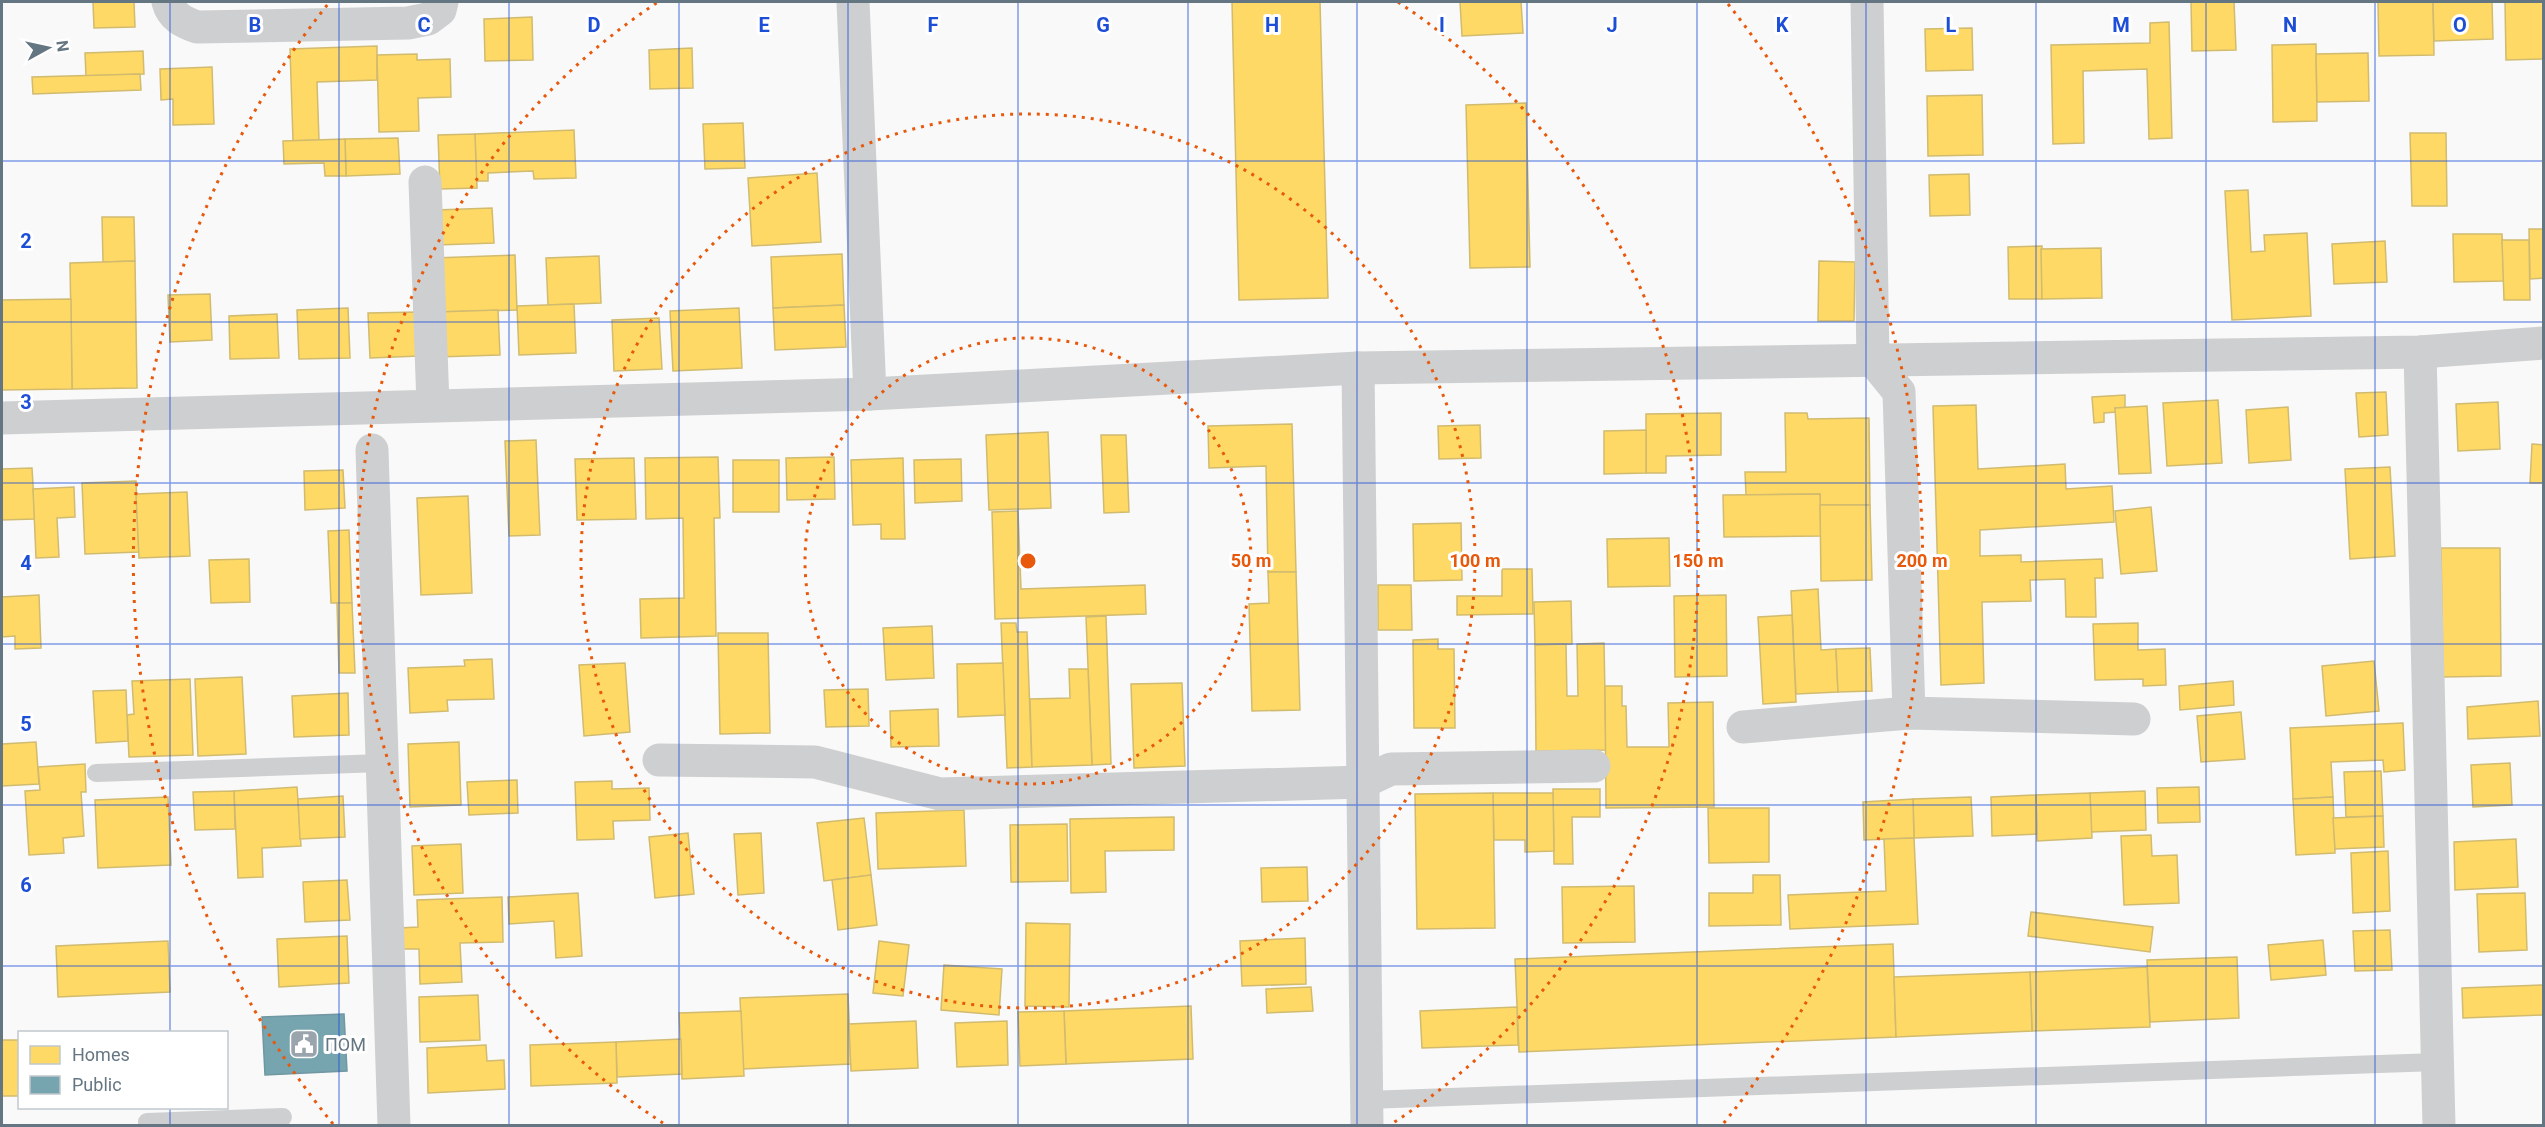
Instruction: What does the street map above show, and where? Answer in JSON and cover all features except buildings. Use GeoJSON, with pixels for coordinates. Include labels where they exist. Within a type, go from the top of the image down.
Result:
{"type":"FeatureCollection","features":[{"type":"Feature","properties":{"kind":"street"},"geometry":{"type":"LineString","coordinates":[[168,2],[181,21],[197,27],[408,23],[428,19],[440,10],[442,2]]}},
{"type":"Feature","properties":{"kind":"street"},"geometry":{"type":"LineString","coordinates":[[853,2],[870,394]]}},
{"type":"Feature","properties":{"kind":"street"},"geometry":{"type":"LineString","coordinates":[[1867,2],[1873,360],[1899,392],[1909,713]]}},
{"type":"Feature","properties":{"kind":"street"},"geometry":{"type":"LineString","coordinates":[[425,182],[433,405]]}},
{"type":"Feature","properties":{"kind":"street"},"geometry":{"type":"LineString","coordinates":[[2,418],[870,394],[1358,368],[2420,352],[2544,343]]}},
{"type":"Feature","properties":{"kind":"street"},"geometry":{"type":"LineString","coordinates":[[2420,352],[2439,1125]]}},
{"type":"Feature","properties":{"kind":"street"},"geometry":{"type":"LineString","coordinates":[[1358,368],[1367,1113]]}},
{"type":"Feature","properties":{"kind":"street"},"geometry":{"type":"LineString","coordinates":[[372,450],[394,1125]]}},
{"type":"Feature","properties":{"kind":"street"},"geometry":{"type":"LineString","coordinates":[[1743,727],[1909,713],[2133,718]]}},
{"type":"Feature","properties":{"kind":"street"},"geometry":{"type":"LineString","coordinates":[[659,760],[815,762],[940,794],[1363,782],[1391,769],[1594,766]]}},
{"type":"Feature","properties":{"kind":"lane"},"geometry":{"type":"LineString","coordinates":[[96,773],[382,763]]}},
{"type":"Feature","properties":{"kind":"lane"},"geometry":{"type":"LineString","coordinates":[[1367,1113],[2437,1062]]}},
{"type":"Feature","properties":{"kind":"lane"},"geometry":{"type":"LineString","coordinates":[[147,1118],[284,1117]]}},
{"type":"Feature","properties":{"kind":"place","name":"ПОМ"},"geometry":{"type":"Point","coordinates":[304,1044]}}]}
